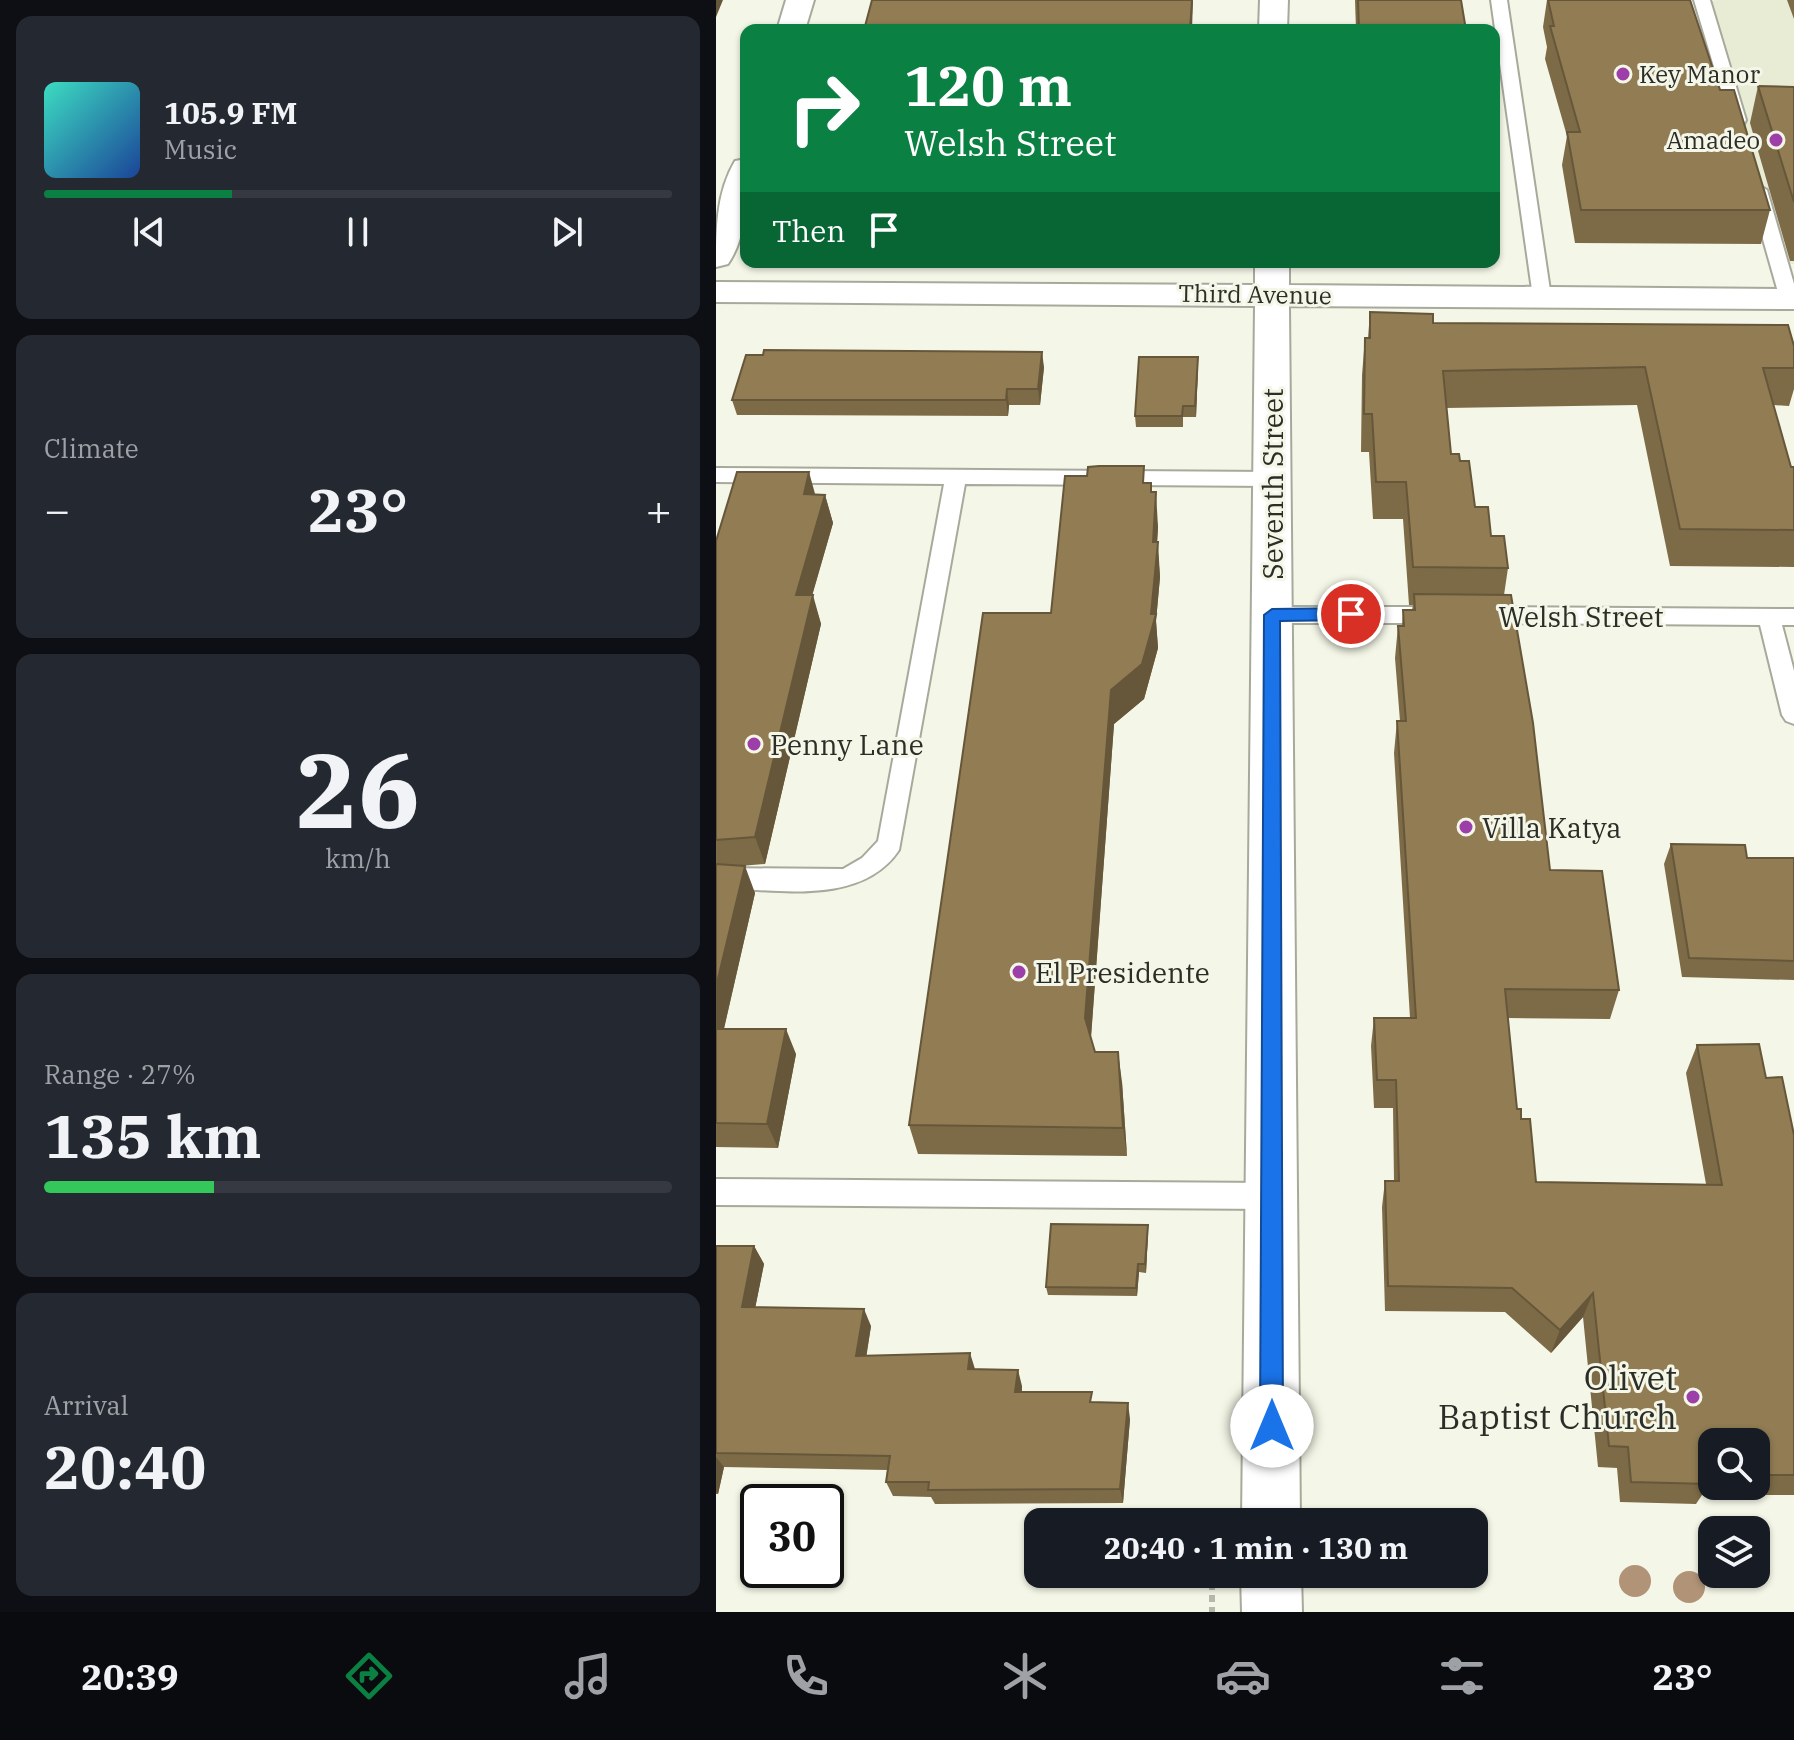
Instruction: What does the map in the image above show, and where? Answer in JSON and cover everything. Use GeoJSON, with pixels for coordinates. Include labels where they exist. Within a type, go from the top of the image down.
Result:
{"type":"FeatureCollection","features":[{"type":"Feature","properties":{"kind":"street"},"geometry":{"type":"LineString","coordinates":[[793,24],[800,0]]}},
{"type":"Feature","properties":{"kind":"street"},"geometry":{"type":"LineString","coordinates":[[1273,24],[1274,0]]}},
{"type":"Feature","properties":{"kind":"street"},"geometry":{"type":"LineString","coordinates":[[716,257],[740,186]]}},
{"type":"Feature","properties":{"kind":"street","name":"Third Avenue"},"geometry":{"type":"LineString","coordinates":[[716,292],[1272,278],[1542,297],[1792,299]]}},
{"type":"Feature","properties":{"kind":"street","name":"Seventh Street"},"geometry":{"type":"LineString","coordinates":[[1271,1508],[1272,278]]}},
{"type":"Feature","properties":{"kind":"street"},"geometry":{"type":"LineString","coordinates":[[1271,1588],[1272,1612]]}},
{"type":"Feature","properties":{"kind":"lane"},"geometry":{"type":"LineString","coordinates":[[1499,0],[1542,297]]}},
{"type":"Feature","properties":{"kind":"lane"},"geometry":{"type":"LineString","coordinates":[[1702,0],[1744,141]]}},
{"type":"Feature","properties":{"kind":"lane"},"geometry":{"type":"LineString","coordinates":[[1752,171],[1792,299]]}},
{"type":"Feature","properties":{"kind":"lane"},"geometry":{"type":"LineString","coordinates":[[716,475],[1273,479]]}},
{"type":"Feature","properties":{"kind":"lane"},"geometry":{"type":"LineString","coordinates":[[716,878],[845,879],[882,856],[890,843],[956,477]]}},
{"type":"Feature","properties":{"kind":"lane","name":"Welsh Street"},"geometry":{"type":"LineString","coordinates":[[1272,615],[1794,617]]}},
{"type":"Feature","properties":{"kind":"lane"},"geometry":{"type":"LineString","coordinates":[[1769,617],[1794,715]]}},
{"type":"Feature","properties":{"kind":"lane"},"geometry":{"type":"LineString","coordinates":[[716,1192],[1272,1196]]}},
{"type":"Feature","properties":{"kind":"path"},"geometry":{"type":"LineString","coordinates":[[1212,1588],[1212,1612]]}},
{"type":"Feature","properties":{"kind":"shaded area"},"geometry":{"type":"Polygon","coordinates":[[[1717,0],[1794,0],[1794,264],[1779,263],[1703,3],[1717,0]]]}},
{"type":"Feature","properties":{"kind":"building"},"geometry":{"type":"Polygon","coordinates":[[[872,0],[1192,0],[1190,24],[866,24],[872,0]]]}},
{"type":"Feature","properties":{"kind":"building"},"geometry":{"type":"Polygon","coordinates":[[[1358,0],[1461,0],[1465,24],[1359,24],[1358,0]]]}},
{"type":"Feature","properties":{"kind":"building"},"geometry":{"type":"Polygon","coordinates":[[[1548,0],[1690,0],[1720,90],[1734,90],[1770,210],[1581,210],[1567,132],[1580,132],[1550,26],[1554,26],[1548,0]]]}},
{"type":"Feature","properties":{"kind":"building"},"geometry":{"type":"Polygon","coordinates":[[[1758,86],[1794,87],[1794,202],[1758,86]]]}},
{"type":"Feature","properties":{"kind":"building"},"geometry":{"type":"Polygon","coordinates":[[[1370,312],[1433,314],[1433,323],[1788,325],[1794,346],[1794,368],[1763,368],[1791,467],[1794,467],[1794,530],[1680,529],[1645,367],[1443,371],[1451,454],[1459,454],[1460,461],[1469,461],[1475,507],[1488,507],[1491,536],[1504,536],[1508,568],[1413,567],[1406,482],[1376,482],[1372,414],[1364,414],[1365,338],[1370,338],[1370,312]]]}},
{"type":"Feature","properties":{"kind":"building"},"geometry":{"type":"Polygon","coordinates":[[[764,350],[1042,352],[1038,389],[1007,389],[1006,400],[732,400],[746,355],[763,355],[764,350]]]}},
{"type":"Feature","properties":{"kind":"building"},"geometry":{"type":"Polygon","coordinates":[[[1139,357],[1198,357],[1195,406],[1183,406],[1182,416],[1135,416],[1139,357]]]}},
{"type":"Feature","properties":{"kind":"building","name":"El Presidente"},"geometry":{"type":"Polygon","coordinates":[[[1144,466],[1143,483],[1151,483],[1151,492],[1156,492],[1153,542],[1158,542],[1151,614],[1156,614],[1142,664],[1111,690],[1085,1018],[1095,1052],[1118,1052],[1123,1128],[909,1125],[983,613],[1051,613],[1065,476],[1087,476],[1088,467],[1144,466]]]}},
{"type":"Feature","properties":{"kind":"building"},"geometry":{"type":"Polygon","coordinates":[[[737,472],[809,472],[804,494],[825,495],[796,595],[813,595],[755,837],[716,840],[716,541],[737,472]]]}},
{"type":"Feature","properties":{"kind":"building"},"geometry":{"type":"Polygon","coordinates":[[[1414,594],[1511,595],[1533,723],[1550,870],[1602,871],[1619,990],[1505,989],[1517,1109],[1521,1109],[1521,1119],[1530,1119],[1536,1182],[1722,1185],[1697,1045],[1759,1044],[1766,1078],[1782,1077],[1794,1135],[1794,1475],[1770,1475],[1770,1428],[1698,1428],[1698,1484],[1631,1482],[1628,1447],[1609,1446],[1593,1293],[1560,1330],[1512,1288],[1388,1286],[1385,1181],[1399,1181],[1396,1080],[1377,1080],[1374,1018],[1416,1018],[1397,721],[1406,721],[1398,626],[1404,626],[1403,610],[1415,610],[1414,594]]]}},
{"type":"Feature","properties":{"kind":"building"},"geometry":{"type":"Polygon","coordinates":[[[1671,844],[1745,845],[1747,858],[1794,858],[1794,961],[1689,958],[1671,844]]]}},
{"type":"Feature","properties":{"kind":"building"},"geometry":{"type":"Polygon","coordinates":[[[716,864],[745,866],[716,987],[716,864]]]}},
{"type":"Feature","properties":{"kind":"building"},"geometry":{"type":"Polygon","coordinates":[[[716,1029],[786,1029],[767,1124],[716,1123],[716,1029]]]}},
{"type":"Feature","properties":{"kind":"building"},"geometry":{"type":"Polygon","coordinates":[[[1051,1224],[1148,1225],[1145,1264],[1138,1264],[1136,1288],[1046,1287],[1051,1224]]]}},
{"type":"Feature","properties":{"kind":"building"},"geometry":{"type":"Polygon","coordinates":[[[716,1246],[754,1246],[742,1307],[864,1309],[856,1356],[970,1353],[968,1369],[1018,1370],[1015,1392],[1092,1392],[1090,1402],[1128,1403],[1120,1489],[928,1490],[929,1482],[886,1482],[890,1456],[716,1453],[716,1246]]]}},
{"type":"Feature","properties":{"kind":"place","name":"Key Manor"},"geometry":{"type":"Point","coordinates":[1623,74]}},
{"type":"Feature","properties":{"kind":"place","name":"Amadeo"},"geometry":{"type":"Point","coordinates":[1776,140]}},
{"type":"Feature","properties":{"kind":"place","name":"Penny Lane"},"geometry":{"type":"Point","coordinates":[754,744]}},
{"type":"Feature","properties":{"kind":"place","name":"Villa Katya"},"geometry":{"type":"Point","coordinates":[1466,827]}},
{"type":"Feature","properties":{"kind":"place","name":"El Presidente"},"geometry":{"type":"Point","coordinates":[1019,972]}},
{"type":"Feature","properties":{"kind":"place","name":"Olivet Baptist Church"},"geometry":{"type":"Point","coordinates":[1693,1397]}},
{"type":"Feature","properties":{"kind":"route"},"geometry":{"type":"LineString","coordinates":[[1272,1426],[1272,615],[1351,614]]}}]}
